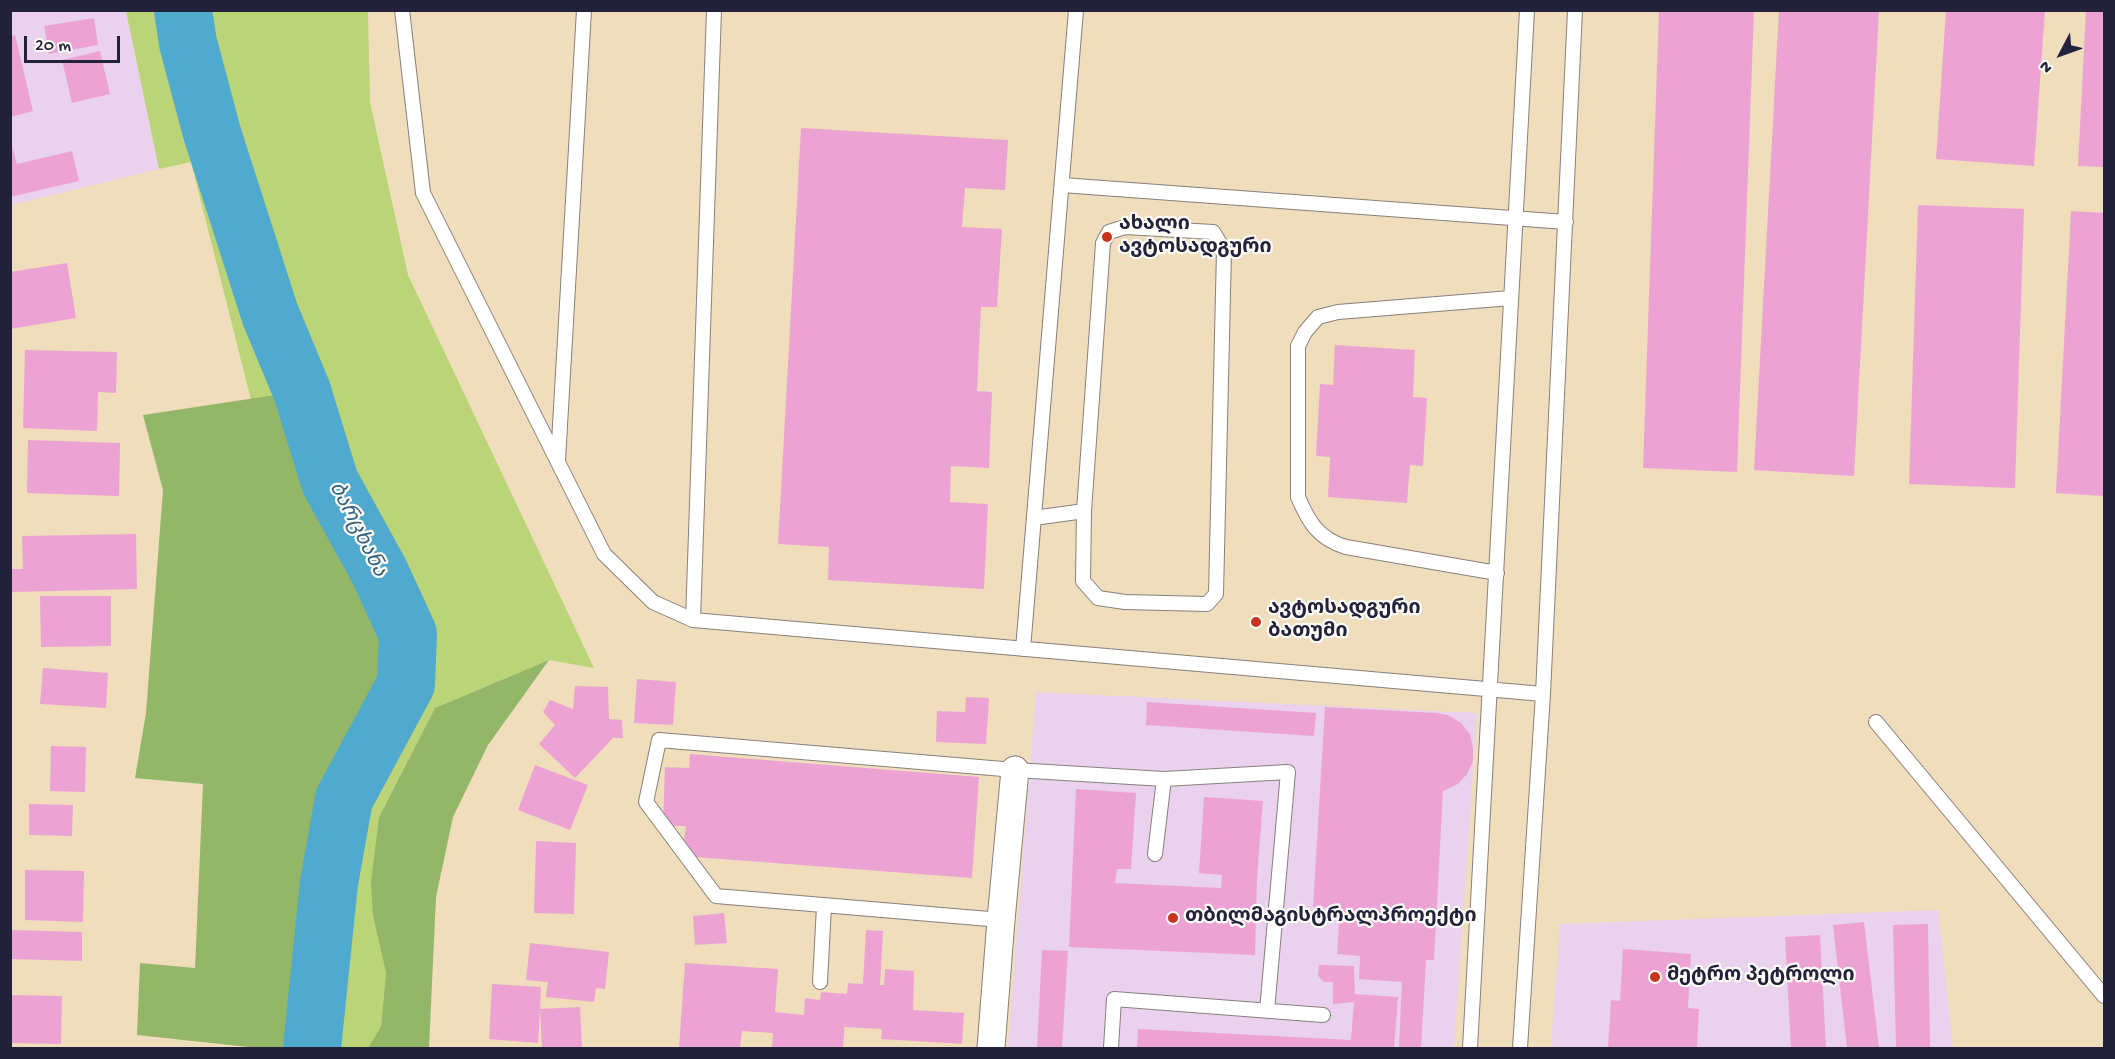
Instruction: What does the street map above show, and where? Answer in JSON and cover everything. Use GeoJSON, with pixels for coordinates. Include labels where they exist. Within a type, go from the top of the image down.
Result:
{"type":"FeatureCollection","features":[{"type":"Feature","properties":{"kind":"street"},"geometry":{"type":"LineString","coordinates":[[991,1048],[1015,770]]}},
{"type":"Feature","properties":{"kind":"lane"},"geometry":{"type":"LineString","coordinates":[[402,10],[423,193],[604,554],[653,602],[693,620],[1543,694]]}},
{"type":"Feature","properties":{"kind":"lane"},"geometry":{"type":"LineString","coordinates":[[558,462],[584,10]]}},
{"type":"Feature","properties":{"kind":"lane"},"geometry":{"type":"LineString","coordinates":[[693,620],[714,10]]}},
{"type":"Feature","properties":{"kind":"lane"},"geometry":{"type":"LineString","coordinates":[[1023,649],[1076,10]]}},
{"type":"Feature","properties":{"kind":"lane"},"geometry":{"type":"LineString","coordinates":[[1470,1048],[1527,10]]}},
{"type":"Feature","properties":{"kind":"lane"},"geometry":{"type":"LineString","coordinates":[[1520,1048],[1543,694],[1575,10]]}},
{"type":"Feature","properties":{"kind":"lane"},"geometry":{"type":"LineString","coordinates":[[1062,185],[1566,222]]}},
{"type":"Feature","properties":{"kind":"lane"},"geometry":{"type":"LineString","coordinates":[[1125,227],[1213,232],[1224,250],[1216,594],[1207,604],[1125,602],[1098,598],[1083,581],[1084,511],[1103,243],[1109,232],[1125,227]]}},
{"type":"Feature","properties":{"kind":"lane"},"geometry":{"type":"LineString","coordinates":[[1497,573],[1346,547],[1332,543],[1319,532],[1307,518],[1298,498],[1298,346],[1305,332],[1318,317],[1338,312],[1511,298]]}},
{"type":"Feature","properties":{"kind":"lane"},"geometry":{"type":"LineString","coordinates":[[1034,518],[1084,511]]}},
{"type":"Feature","properties":{"kind":"lane"},"geometry":{"type":"LineString","coordinates":[[1876,722],[2104,996]]}},
{"type":"Feature","properties":{"kind":"lane"},"geometry":{"type":"LineString","coordinates":[[1001,920],[716,896],[646,802],[659,740],[1015,770],[1164,779],[1288,772],[1267,1011]]}},
{"type":"Feature","properties":{"kind":"lane"},"geometry":{"type":"LineString","coordinates":[[1155,854],[1164,779]]}},
{"type":"Feature","properties":{"kind":"lane"},"geometry":{"type":"LineString","coordinates":[[819,982],[824,906]]}},
{"type":"Feature","properties":{"kind":"lane"},"geometry":{"type":"LineString","coordinates":[[1111,1048],[1114,999],[1323,1015]]}},
{"type":"Feature","properties":{"kind":"shaded area"},"geometry":{"type":"Polygon","coordinates":[[[10,11],[126,11],[159,169],[11,205],[10,11]]]}},
{"type":"Feature","properties":{"kind":"shaded area"},"geometry":{"type":"Polygon","coordinates":[[[1036,692],[1477,713],[1454,1048],[1008,1048],[1036,692]]]}},
{"type":"Feature","properties":{"kind":"shaded area"},"geometry":{"type":"Polygon","coordinates":[[[1938,910],[1953,1048],[1551,1048],[1560,924],[1938,910]]]}},
{"type":"Feature","properties":{"kind":"green space"},"geometry":{"type":"Polygon","coordinates":[[[126,11],[368,11],[370,102],[408,275],[594,668],[549,660],[435,708],[379,817],[373,916],[386,973],[381,1026],[368,1048],[335,1048],[332,984],[319,974],[329,883],[344,799],[378,737],[379,571],[330,482],[303,392],[251,400],[191,162],[159,169],[126,11]]]}},
{"type":"Feature","properties":{"kind":"green space"},"geometry":{"type":"Polygon","coordinates":[[[302,391],[330,482],[379,571],[408,634],[406,684],[344,799],[329,883],[319,974],[305,973],[297,1048],[258,1048],[137,1035],[140,963],[195,968],[203,784],[135,778],[146,713],[163,490],[143,415],[302,391]]]}},
{"type":"Feature","properties":{"kind":"green space"},"geometry":{"type":"Polygon","coordinates":[[[549,660],[488,745],[453,817],[436,897],[429,1048],[368,1048],[381,1026],[386,973],[373,916],[371,882],[379,817],[435,708],[549,660]]]}},
{"type":"Feature","properties":{"kind":"water"},"geometry":{"type":"Polygon","coordinates":[[[305,972],[319,974],[332,984],[335,1048],[297,1048],[305,972]]]}},
{"type":"Feature","properties":{"kind":"building"},"geometry":{"type":"Polygon","coordinates":[[[1659,10],[1754,10],[1737,472],[1643,468],[1659,10]]]}},
{"type":"Feature","properties":{"kind":"building"},"geometry":{"type":"Polygon","coordinates":[[[1779,10],[1879,10],[1854,476],[1754,470],[1779,10]]]}},
{"type":"Feature","properties":{"kind":"building"},"geometry":{"type":"Polygon","coordinates":[[[1946,10],[2045,10],[2034,166],[1936,159],[1946,10]]]}},
{"type":"Feature","properties":{"kind":"building"},"geometry":{"type":"Polygon","coordinates":[[[2086,10],[2104,10],[2104,167],[2078,166],[2086,10]]]}},
{"type":"Feature","properties":{"kind":"building"},"geometry":{"type":"Polygon","coordinates":[[[94,18],[98,45],[49,54],[44,26],[94,18]]]}},
{"type":"Feature","properties":{"kind":"building"},"geometry":{"type":"Polygon","coordinates":[[[15,35],[33,111],[10,117],[10,36],[15,35]]]}},
{"type":"Feature","properties":{"kind":"building"},"geometry":{"type":"Polygon","coordinates":[[[100,51],[110,94],[72,103],[62,60],[100,51]]]}},
{"type":"Feature","properties":{"kind":"building"},"geometry":{"type":"Polygon","coordinates":[[[801,128],[1008,140],[1005,190],[965,188],[962,227],[1002,229],[997,307],[981,307],[977,391],[992,392],[989,468],[951,466],[950,502],[988,504],[984,589],[828,580],[829,547],[778,544],[801,128]]]}},
{"type":"Feature","properties":{"kind":"building"},"geometry":{"type":"Polygon","coordinates":[[[10,139],[17,164],[72,151],[79,181],[10,197],[10,139]]]}},
{"type":"Feature","properties":{"kind":"building"},"geometry":{"type":"Polygon","coordinates":[[[1918,205],[2024,209],[2015,488],[1909,484],[1918,205]]]}},
{"type":"Feature","properties":{"kind":"building"},"geometry":{"type":"Polygon","coordinates":[[[2071,211],[2104,213],[2104,496],[2056,493],[2071,211]]]}},
{"type":"Feature","properties":{"kind":"building"},"geometry":{"type":"Polygon","coordinates":[[[67,263],[76,318],[10,329],[10,272],[67,263]]]}},
{"type":"Feature","properties":{"kind":"building"},"geometry":{"type":"Polygon","coordinates":[[[1335,345],[1415,350],[1413,397],[1427,398],[1423,466],[1410,465],[1407,503],[1328,497],[1330,457],[1316,456],[1320,384],[1333,385],[1335,345]]]}},
{"type":"Feature","properties":{"kind":"building"},"geometry":{"type":"Polygon","coordinates":[[[25,350],[117,352],[116,393],[98,392],[97,431],[23,428],[25,350]]]}},
{"type":"Feature","properties":{"kind":"building"},"geometry":{"type":"Polygon","coordinates":[[[28,440],[120,443],[119,496],[27,493],[28,440]]]}},
{"type":"Feature","properties":{"kind":"building"},"geometry":{"type":"Polygon","coordinates":[[[136,534],[137,589],[10,592],[10,569],[23,569],[22,536],[136,534]]]}},
{"type":"Feature","properties":{"kind":"building"},"geometry":{"type":"Polygon","coordinates":[[[40,596],[111,596],[111,646],[41,647],[40,596]]]}},
{"type":"Feature","properties":{"kind":"building"},"geometry":{"type":"Polygon","coordinates":[[[43,668],[108,673],[106,708],[40,704],[43,668]]]}},
{"type":"Feature","properties":{"kind":"building"},"geometry":{"type":"Polygon","coordinates":[[[637,679],[676,682],[673,725],[634,723],[637,679]]]}},
{"type":"Feature","properties":{"kind":"building"},"geometry":{"type":"Polygon","coordinates":[[[575,686],[608,687],[609,719],[622,720],[623,738],[613,738],[575,778],[539,744],[555,725],[543,712],[550,700],[573,709],[575,686]]]}},
{"type":"Feature","properties":{"kind":"building"},"geometry":{"type":"Polygon","coordinates":[[[966,697],[989,698],[986,744],[936,742],[937,711],[965,712],[966,697]]]}},
{"type":"Feature","properties":{"kind":"building"},"geometry":{"type":"Polygon","coordinates":[[[1147,702],[1316,713],[1314,736],[1146,725],[1147,702]]]}},
{"type":"Feature","properties":{"kind":"building"},"geometry":{"type":"Polygon","coordinates":[[[1325,707],[1448,715],[1461,723],[1470,734],[1473,761],[1467,774],[1458,784],[1443,791],[1434,960],[1426,960],[1421,1048],[1399,1048],[1402,982],[1359,979],[1360,956],[1337,954],[1340,908],[1313,907],[1325,707]]]}},
{"type":"Feature","properties":{"kind":"building"},"geometry":{"type":"Polygon","coordinates":[[[51,746],[86,747],[85,792],[50,791],[51,746]]]}},
{"type":"Feature","properties":{"kind":"building"},"geometry":{"type":"Polygon","coordinates":[[[690,754],[979,777],[972,878],[682,856],[686,826],[663,826],[665,767],[689,768],[690,754]]]}},
{"type":"Feature","properties":{"kind":"building"},"geometry":{"type":"Polygon","coordinates":[[[535,765],[588,785],[570,830],[518,810],[535,765]]]}},
{"type":"Feature","properties":{"kind":"building"},"geometry":{"type":"Polygon","coordinates":[[[1076,789],[1136,793],[1131,869],[1117,869],[1115,883],[1221,888],[1222,875],[1199,873],[1204,797],[1263,801],[1257,877],[1255,955],[1069,947],[1076,789]]]}},
{"type":"Feature","properties":{"kind":"building"},"geometry":{"type":"Polygon","coordinates":[[[29,804],[73,805],[72,836],[29,835],[29,804]]]}},
{"type":"Feature","properties":{"kind":"building"},"geometry":{"type":"Polygon","coordinates":[[[536,841],[576,843],[574,914],[534,913],[536,841]]]}},
{"type":"Feature","properties":{"kind":"building"},"geometry":{"type":"Polygon","coordinates":[[[25,870],[84,871],[83,922],[25,920],[25,870]]]}},
{"type":"Feature","properties":{"kind":"building"},"geometry":{"type":"Polygon","coordinates":[[[724,913],[727,943],[695,945],[693,916],[724,913]]]}},
{"type":"Feature","properties":{"kind":"building"},"geometry":{"type":"Polygon","coordinates":[[[1864,922],[1879,1048],[1847,1048],[1833,925],[1864,922]]]}},
{"type":"Feature","properties":{"kind":"building"},"geometry":{"type":"Polygon","coordinates":[[[1928,924],[1930,1048],[1896,1048],[1893,925],[1928,924]]]}},
{"type":"Feature","properties":{"kind":"building"},"geometry":{"type":"Polygon","coordinates":[[[12,930],[82,932],[82,961],[11,959],[12,930]]]}},
{"type":"Feature","properties":{"kind":"building"},"geometry":{"type":"Polygon","coordinates":[[[866,930],[883,931],[880,985],[884,985],[885,969],[914,971],[913,1010],[964,1013],[962,1044],[881,1039],[882,1029],[845,1027],[845,1020],[843,1048],[772,1048],[773,1033],[742,1031],[740,1048],[679,1048],[685,963],[778,969],[775,1012],[804,1015],[805,998],[820,1000],[821,992],[847,994],[848,983],[863,984],[866,930]]]}},
{"type":"Feature","properties":{"kind":"building"},"geometry":{"type":"Polygon","coordinates":[[[1820,935],[1826,1048],[1791,1048],[1785,937],[1820,935]]]}},
{"type":"Feature","properties":{"kind":"building"},"geometry":{"type":"Polygon","coordinates":[[[530,943],[609,952],[605,989],[596,988],[594,1002],[546,997],[548,982],[526,980],[530,943]]]}},
{"type":"Feature","properties":{"kind":"building","name":"მეტრო პეტროლი"},"geometry":{"type":"Polygon","coordinates":[[[1623,949],[1691,954],[1688,1008],[1699,1009],[1697,1048],[1608,1048],[1611,1000],[1620,1001],[1623,949]]]}},
{"type":"Feature","properties":{"kind":"building"},"geometry":{"type":"Polygon","coordinates":[[[1042,950],[1068,951],[1062,1048],[1037,1048],[1042,950]]]}},
{"type":"Feature","properties":{"kind":"building"},"geometry":{"type":"Polygon","coordinates":[[[1319,965],[1354,966],[1355,994],[1398,997],[1394,1048],[1137,1048],[1138,1029],[1351,1040],[1354,1002],[1333,1004],[1333,982],[1324,982],[1318,976],[1319,965]]]}},
{"type":"Feature","properties":{"kind":"building"},"geometry":{"type":"Polygon","coordinates":[[[492,984],[541,987],[538,1043],[489,1039],[492,984]]]}},
{"type":"Feature","properties":{"kind":"building"},"geometry":{"type":"Polygon","coordinates":[[[10,995],[62,996],[61,1044],[10,1043],[10,995]]]}},
{"type":"Feature","properties":{"kind":"building"},"geometry":{"type":"Polygon","coordinates":[[[580,1007],[582,1048],[542,1048],[540,1009],[580,1007]]]}},
{"type":"Feature","properties":{"kind":"waterway","name":"ბარცხანა"},"geometry":{"type":"LineString","coordinates":[[183,10],[188,43],[212,133],[270,314],[302,391],[330,482],[379,571],[408,634],[406,684],[344,799],[329,883],[312,1048]]}},
{"type":"Feature","properties":{"kind":"place","name":"ახალი ავტოსადგური"},"geometry":{"type":"Point","coordinates":[1107,237]}},
{"type":"Feature","properties":{"kind":"place","name":"ავტოსადგური ბათუმი"},"geometry":{"type":"Point","coordinates":[1256,622]}},
{"type":"Feature","properties":{"kind":"place","name":"თბილმაგისტრალპროექტი"},"geometry":{"type":"Point","coordinates":[1173,918]}},
{"type":"Feature","properties":{"kind":"place","name":"მეტრო პეტროლი"},"geometry":{"type":"Point","coordinates":[1655,977]}}]}
